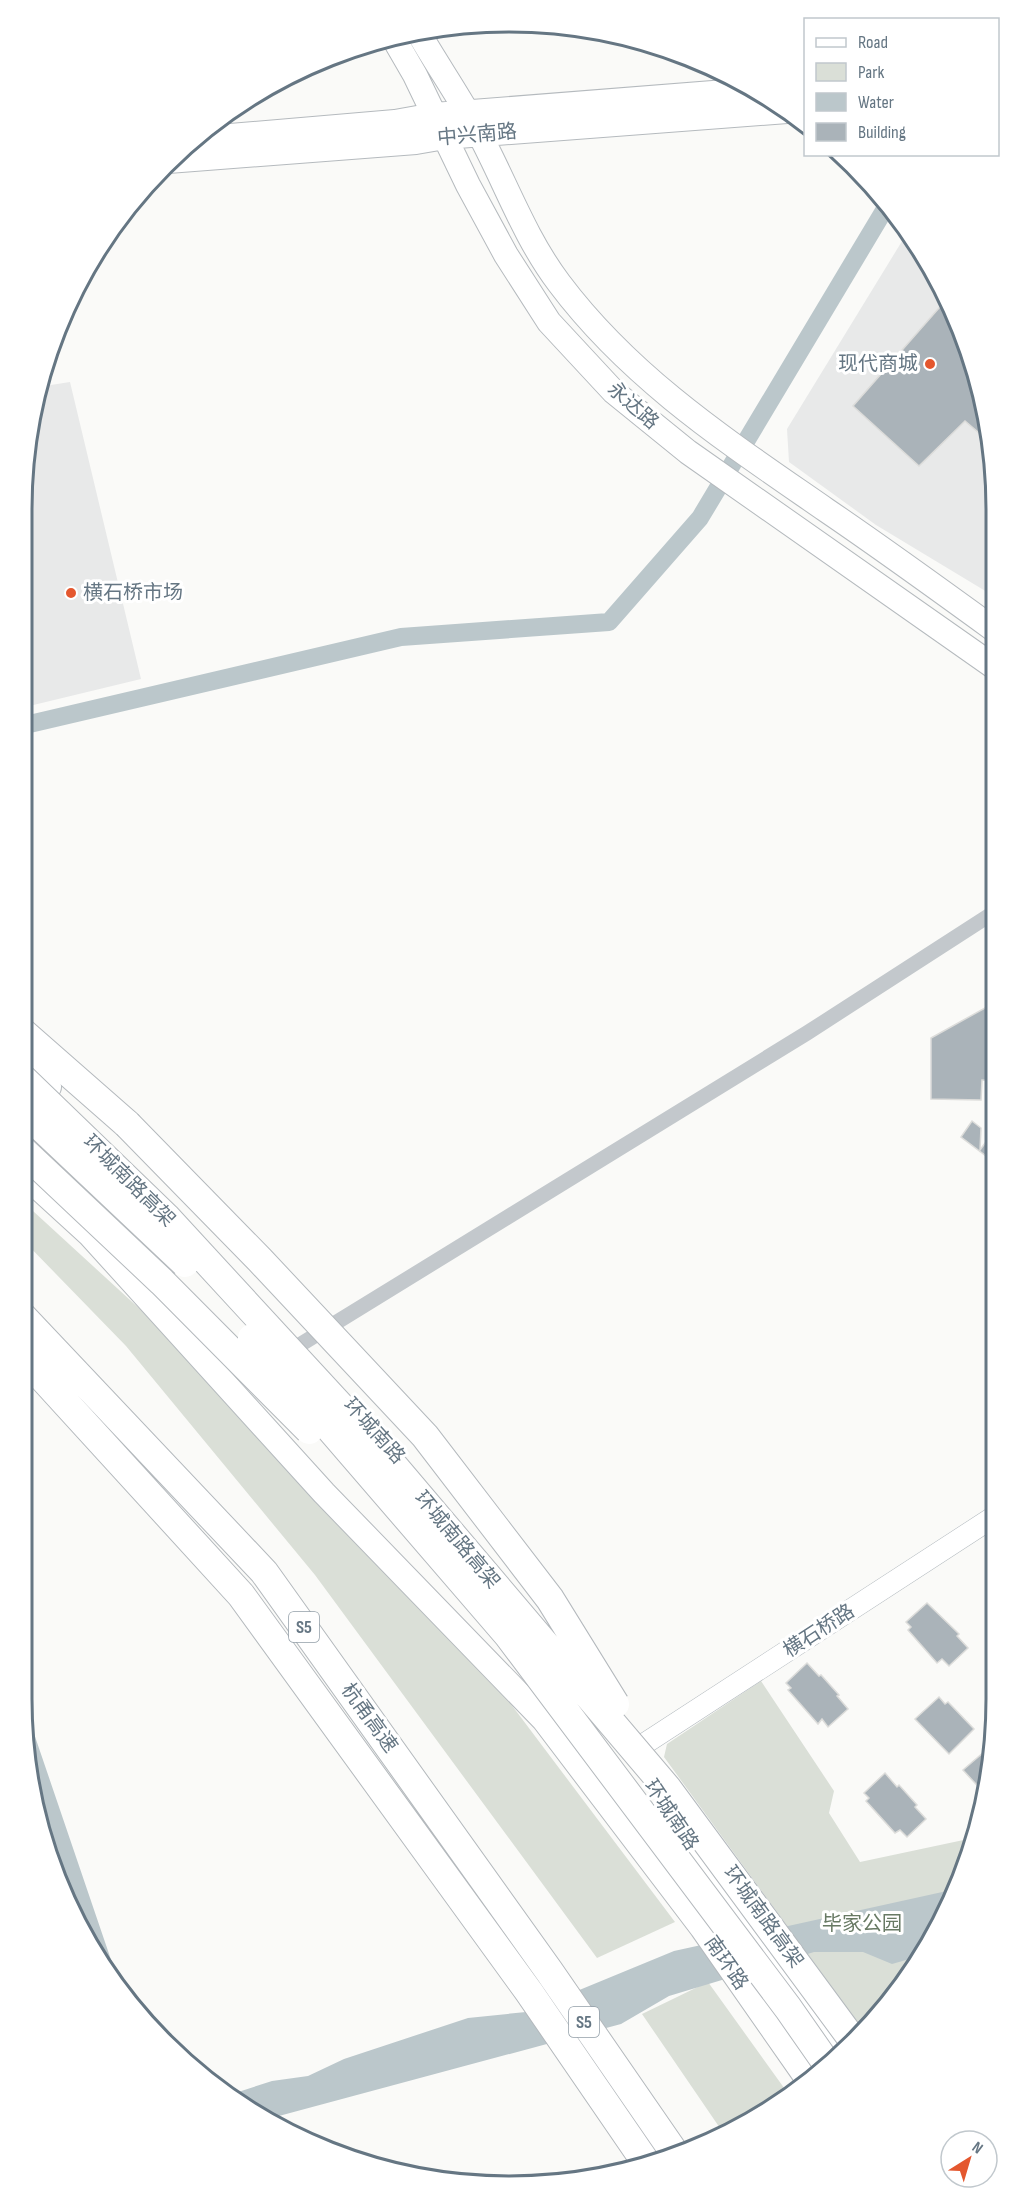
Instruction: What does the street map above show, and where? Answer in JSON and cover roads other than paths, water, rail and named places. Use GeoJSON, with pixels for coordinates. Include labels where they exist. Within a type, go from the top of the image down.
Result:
{"type":"FeatureCollection","features":[{"type":"Feature","properties":{"kind":"highway"},"geometry":{"type":"LineString","coordinates":[[32,1040],[127,1124],[260,1260],[424,1436],[550,1599],[667,1788]]}},
{"type":"Feature","properties":{"kind":"highway","name":"环城南路高架"},"geometry":{"type":"LineString","coordinates":[[32,1088],[166,1217],[376,1445],[667,1788],[848,2034]]}},
{"type":"Feature","properties":{"kind":"highway","name":"环城南路高架"},"geometry":{"type":"LineString","coordinates":[[32,1118],[201,1278],[508,1635],[788,2008],[822,2057]]}},
{"type":"Feature","properties":{"kind":"highway"},"geometry":{"type":"LineString","coordinates":[[32,1159],[162,1282],[324,1445],[420,1549],[508,1635]]}},
{"type":"Feature","properties":{"kind":"highway","name":"杭甬高速"},"geometry":{"type":"LineString","coordinates":[[32,1326],[264,1572],[549,1971],[670,2147]]}},
{"type":"Feature","properties":{"kind":"highway","name":"杭甬高速"},"geometry":{"type":"LineString","coordinates":[[32,1366],[241,1595],[529,1992],[642,2156]]}},
{"type":"Feature","properties":{"kind":"main road","name":"永达路"},"geometry":{"type":"LineString","coordinates":[[423,40],[480,134],[531,238],[558,281],[597,330],[639,372],[705,427],[986,624]]}},
{"type":"Feature","properties":{"kind":"main road","name":"永达路"},"geometry":{"type":"LineString","coordinates":[[398,45],[506,255],[549,322],[614,392],[688,452],[986,661]]}},
{"type":"Feature","properties":{"kind":"main road","name":"中兴南路"},"geometry":{"type":"LineString","coordinates":[[210,137],[396,122],[434,115],[739,91]]}},
{"type":"Feature","properties":{"kind":"main road","name":"中兴南路"},"geometry":{"type":"LineString","coordinates":[[184,159],[774,112]]}},
{"type":"Feature","properties":{"kind":"main road","name":"环城南路"},"geometry":{"type":"LineString","coordinates":[[32,1070],[156,1196],[399,1458],[506,1591],[636,1764],[747,1926]]}},
{"type":"Feature","properties":{"kind":"main road"},"geometry":{"type":"LineString","coordinates":[[32,1182],[90,1236],[229,1389]]}},
{"type":"Feature","properties":{"kind":"main road","name":"南环路"},"geometry":{"type":"LineString","coordinates":[[229,1389],[324,1493],[544,1720],[702,1928],[803,2073]]}},
{"type":"Feature","properties":{"kind":"main road","name":"横石桥路"},"geometry":{"type":"LineString","coordinates":[[641,1746],[986,1522]]}},
{"type":"Feature","properties":{"kind":"main road","name":"南环路"},"geometry":{"type":"LineString","coordinates":[[747,1926],[837,2045]]}},
{"type":"Feature","properties":{"kind":"street"},"geometry":{"type":"LineString","coordinates":[[229,1389],[807,1033],[986,918]]}},
{"type":"Feature","properties":{"kind":"water"},"geometry":{"type":"Polygon","coordinates":[[[33,1731],[113,1965],[81,1909],[57,1852],[41,1792],[33,1731]]]}},
{"type":"Feature","properties":{"kind":"water"},"geometry":{"type":"Polygon","coordinates":[[[944,1892],[922,1937],[908,1959],[892,1964],[863,1952],[814,1952],[669,1996],[621,2024],[278,2116],[239,2092],[272,2081],[308,2076],[344,2059],[468,2018],[526,2012],[674,1951],[944,1892]]]}},
{"type":"Feature","properties":{"kind":"waterway"},"geometry":{"type":"LineString","coordinates":[[32,723],[401,637],[609,622],[700,518],[883,213]]}},
{"type":"Feature","properties":{"kind":"place","name":"现代商城"},"geometry":{"type":"Point","coordinates":[930,364]}},
{"type":"Feature","properties":{"kind":"place","name":"横石桥市场"},"geometry":{"type":"Point","coordinates":[71,593]}},
{"type":"Feature","properties":{"kind":"park label","name":"毕家公园"},"geometry":{"type":"Point","coordinates":[862,1924]}}]}
